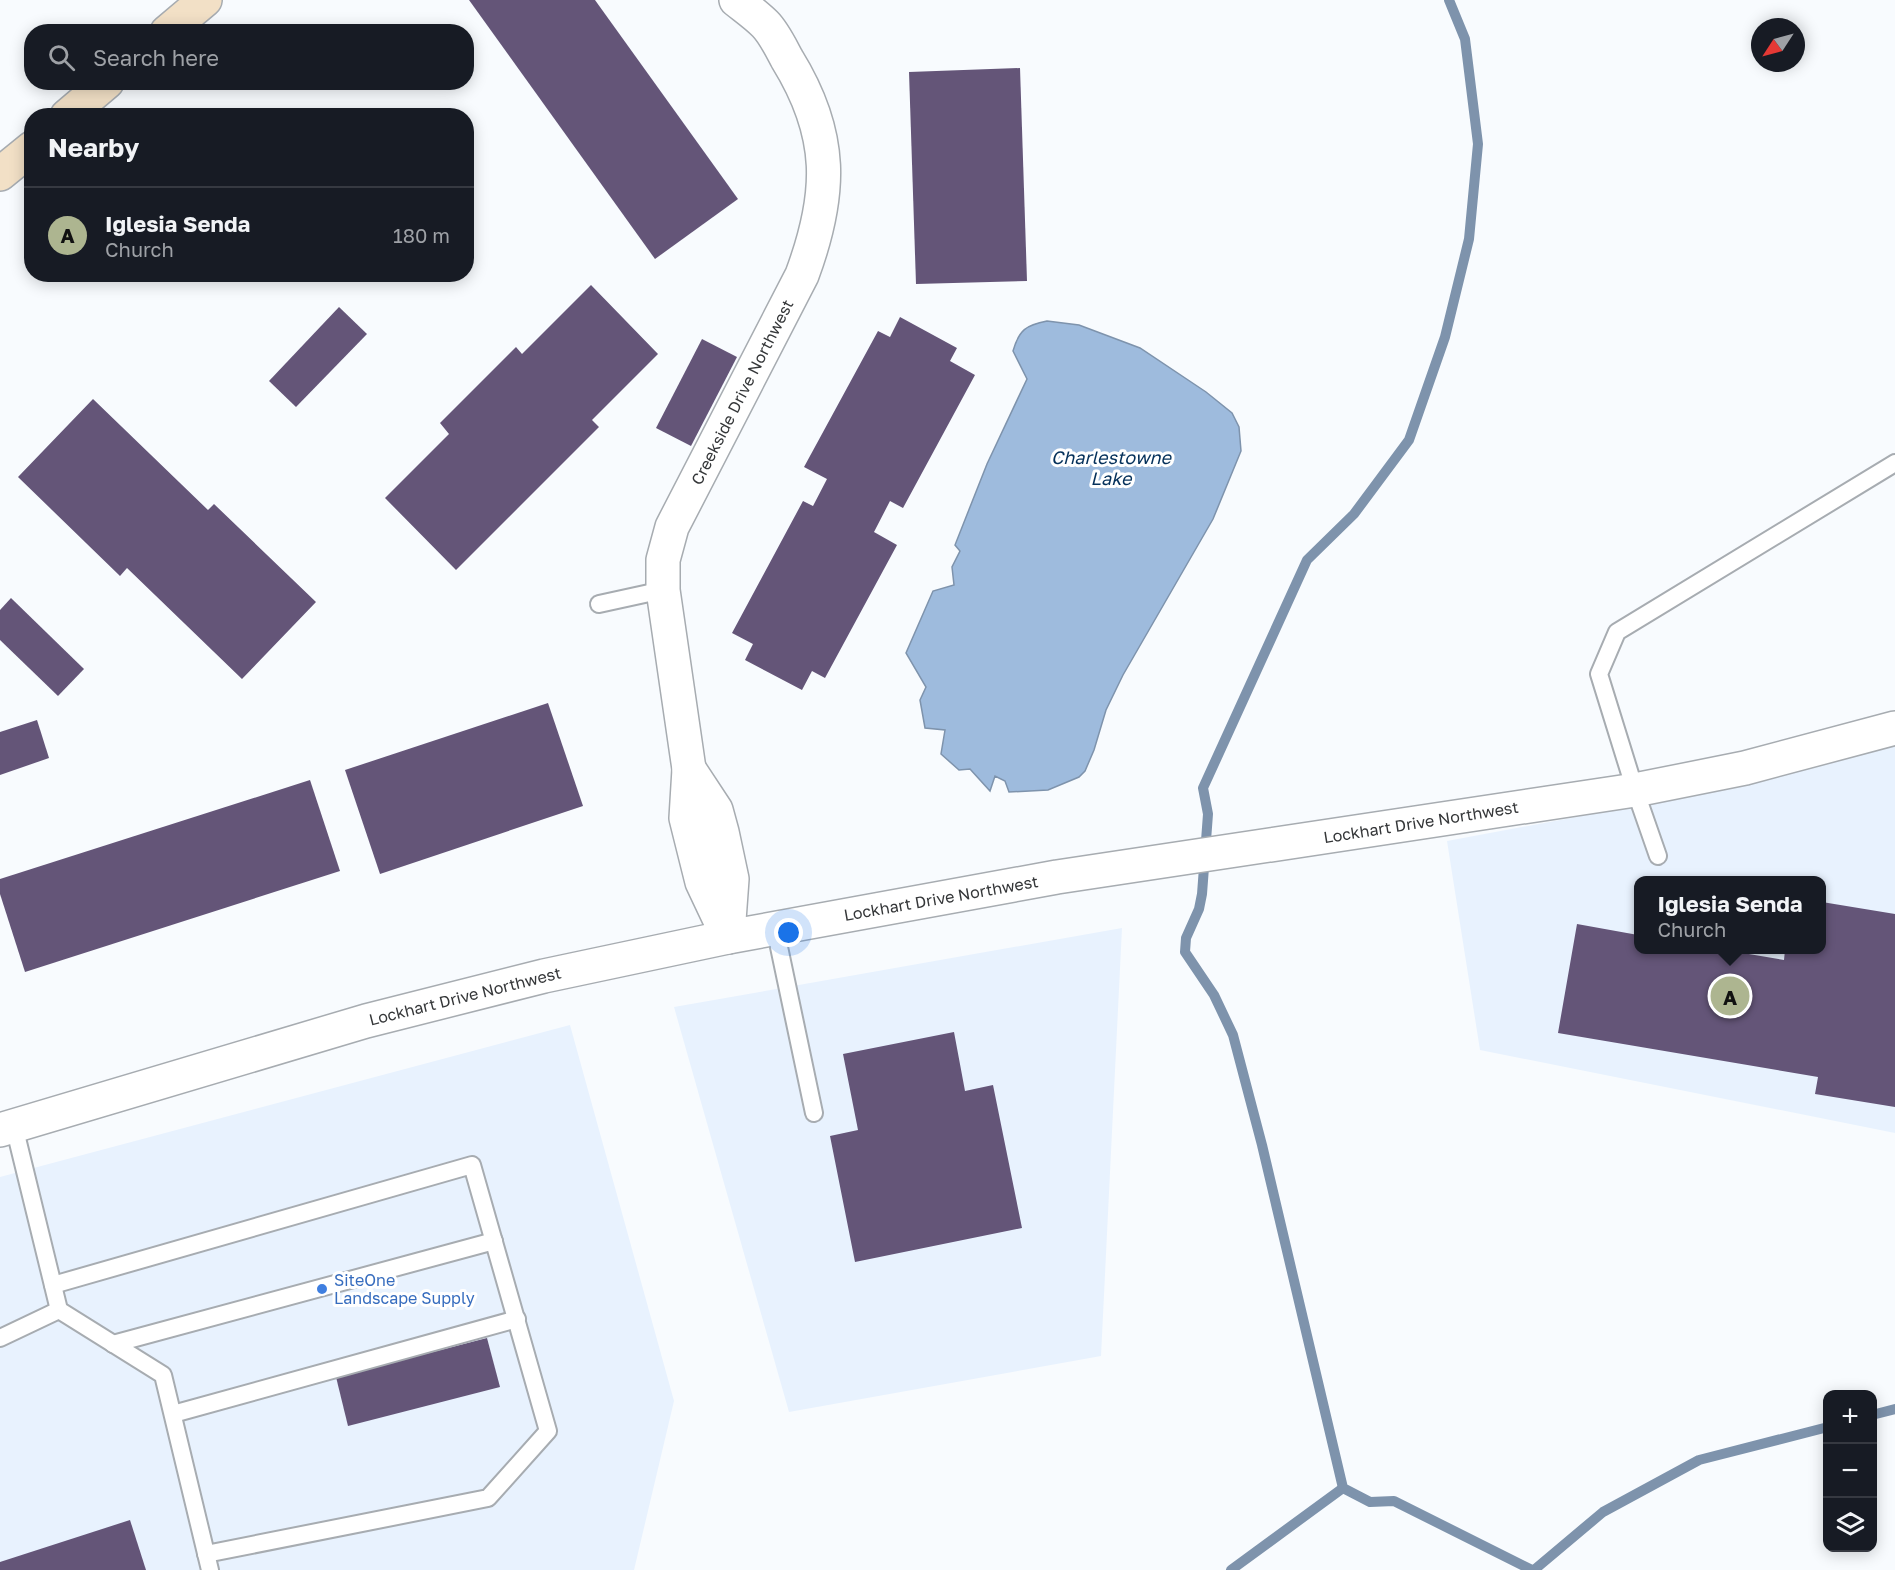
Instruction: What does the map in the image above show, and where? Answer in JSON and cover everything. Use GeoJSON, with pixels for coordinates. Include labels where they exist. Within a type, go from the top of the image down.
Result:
{"type":"FeatureCollection","features":[{"type":"Feature","properties":{"kind":"street"},"geometry":{"type":"LineString","coordinates":[[176,24],[204,0]]}},
{"type":"Feature","properties":{"kind":"street","name":"Creekside Drive Northwest"},"geometry":{"type":"LineString","coordinates":[[728,937],[732,879],[716,810],[689,769],[663,590],[663,560],[672,527],[802,275],[816,237],[822,208],[824,175],[818,122],[795,70],[766,13],[736,0]]}},
{"type":"Feature","properties":{"kind":"street"},"geometry":{"type":"LineString","coordinates":[[76,108],[97,90]]}},
{"type":"Feature","properties":{"kind":"street"},"geometry":{"type":"LineString","coordinates":[[0,174],[24,154]]}},
{"type":"Feature","properties":{"kind":"street","name":"Lockhart Drive Northwest"},"geometry":{"type":"LineString","coordinates":[[7,1128],[366,1021],[544,976],[728,937],[1057,876],[1635,790],[1745,768],[1895,728]]}},
{"type":"Feature","properties":{"kind":"lane"},"geometry":{"type":"LineString","coordinates":[[1658,856],[1599,674],[1617,632],[1895,463]]}},
{"type":"Feature","properties":{"kind":"lane"},"geometry":{"type":"LineString","coordinates":[[599,604],[663,590]]}},
{"type":"Feature","properties":{"kind":"lane"},"geometry":{"type":"LineString","coordinates":[[775,928],[814,1113]]}},
{"type":"Feature","properties":{"kind":"lane"},"geometry":{"type":"LineString","coordinates":[[7,1128],[59,1310],[163,1375],[208,1562],[488,1498],[548,1431],[472,1165],[53,1286]]}},
{"type":"Feature","properties":{"kind":"lane"},"geometry":{"type":"LineString","coordinates":[[113,1344],[494,1241]]}},
{"type":"Feature","properties":{"kind":"lane"},"geometry":{"type":"LineString","coordinates":[[0,1338],[59,1310]]}},
{"type":"Feature","properties":{"kind":"lane"},"geometry":{"type":"LineString","coordinates":[[172,1414],[517,1319]]}},
{"type":"Feature","properties":{"kind":"shaded area"},"geometry":{"type":"Polygon","coordinates":[[[1895,740],[1895,1133],[1480,1050],[1447,841],[1705,793],[1895,740]]]}},
{"type":"Feature","properties":{"kind":"shaded area"},"geometry":{"type":"Polygon","coordinates":[[[1122,928],[1101,1356],[789,1412],[674,1007],[1122,928]]]}},
{"type":"Feature","properties":{"kind":"shaded area","name":"SiteOne Landscape Supply"},"geometry":{"type":"Polygon","coordinates":[[[570,1025],[674,1401],[634,1570],[0,1570],[0,1177],[570,1025]]]}},
{"type":"Feature","properties":{"kind":"water","name":"Charlestowne Lake"},"geometry":{"type":"Polygon","coordinates":[[[1047,321],[1079,325],[1140,348],[1206,392],[1232,413],[1239,427],[1241,451],[1213,519],[1123,675],[1106,710],[1085,771],[1079,777],[1048,790],[1009,792],[1005,781],[995,776],[990,791],[970,769],[959,770],[941,754],[945,730],[925,728],[920,700],[926,687],[906,653],[933,591],[954,585],[952,567],[960,551],[955,545],[987,464],[1027,379],[1013,351],[1015,344],[1024,330],[1034,324],[1047,321]]]}},
{"type":"Feature","properties":{"kind":"building"},"geometry":{"type":"Polygon","coordinates":[[[469,0],[595,0],[738,199],[655,259],[469,0]]]}},
{"type":"Feature","properties":{"kind":"building"},"geometry":{"type":"Polygon","coordinates":[[[1020,68],[1027,281],[916,284],[909,72],[1020,68]]]}},
{"type":"Feature","properties":{"kind":"building"},"geometry":{"type":"Polygon","coordinates":[[[591,285],[658,354],[592,420],[599,427],[456,570],[385,498],[449,434],[440,423],[516,347],[522,354],[591,285]]]}},
{"type":"Feature","properties":{"kind":"building"},"geometry":{"type":"Polygon","coordinates":[[[339,307],[367,334],[296,407],[269,381],[339,307]]]}},
{"type":"Feature","properties":{"kind":"building"},"geometry":{"type":"Polygon","coordinates":[[[900,317],[957,348],[950,361],[975,375],[903,508],[890,501],[874,532],[897,545],[825,678],[812,671],[802,690],[745,660],[753,644],[732,633],[803,501],[813,506],[827,479],[804,467],[878,331],[890,337],[900,317]]]}},
{"type":"Feature","properties":{"kind":"building"},"geometry":{"type":"Polygon","coordinates":[[[702,339],[737,357],[691,446],[656,428],[702,339]]]}},
{"type":"Feature","properties":{"kind":"building"},"geometry":{"type":"Polygon","coordinates":[[[93,399],[208,510],[214,504],[316,602],[242,679],[127,568],[120,576],[18,477],[93,399]]]}},
{"type":"Feature","properties":{"kind":"building"},"geometry":{"type":"Polygon","coordinates":[[[11,598],[84,669],[58,696],[0,640],[0,610],[11,598]]]}},
{"type":"Feature","properties":{"kind":"building"},"geometry":{"type":"Polygon","coordinates":[[[548,703],[583,806],[380,874],[345,770],[548,703]]]}},
{"type":"Feature","properties":{"kind":"building"},"geometry":{"type":"Polygon","coordinates":[[[37,720],[49,758],[0,775],[0,732],[37,720]]]}},
{"type":"Feature","properties":{"kind":"building"},"geometry":{"type":"Polygon","coordinates":[[[310,780],[340,871],[25,972],[0,894],[0,879],[310,780]]]}},
{"type":"Feature","properties":{"kind":"building"},"geometry":{"type":"Polygon","coordinates":[[[1826,903],[1895,914],[1895,1107],[1815,1094],[1818,1077],[1558,1033],[1577,924],[1634,934],[1634,954],[1749,954],[1784,960],[1785,954],[1826,954],[1826,903]]]}},
{"type":"Feature","properties":{"kind":"building"},"geometry":{"type":"Polygon","coordinates":[[[954,1032],[965,1091],[993,1085],[1022,1228],[855,1262],[830,1136],[858,1130],[843,1054],[954,1032]]]}},
{"type":"Feature","properties":{"kind":"building"},"geometry":{"type":"Polygon","coordinates":[[[487,1338],[500,1387],[348,1426],[336,1377],[487,1338]]]}},
{"type":"Feature","properties":{"kind":"building"},"geometry":{"type":"Polygon","coordinates":[[[130,1520],[146,1570],[0,1570],[0,1562],[130,1520]]]}},
{"type":"Feature","properties":{"kind":"waterway"},"geometry":{"type":"LineString","coordinates":[[1449,0],[1465,39],[1478,144],[1469,239],[1445,337],[1409,440],[1354,514],[1307,560],[1203,788],[1208,814],[1202,894],[1199,909],[1186,938],[1185,952],[1214,995],[1233,1035],[1262,1145],[1343,1488],[1370,1502],[1394,1501],[1532,1570]]}},
{"type":"Feature","properties":{"kind":"waterway"},"geometry":{"type":"LineString","coordinates":[[1877,1414],[1895,1409]]}},
{"type":"Feature","properties":{"kind":"waterway"},"geometry":{"type":"LineString","coordinates":[[1534,1570],[1603,1512],[1699,1460],[1823,1428]]}},
{"type":"Feature","properties":{"kind":"waterway"},"geometry":{"type":"LineString","coordinates":[[1231,1570],[1343,1488]]}},
{"type":"Feature","properties":{"kind":"place","name":"Iglesia Senda"},"geometry":{"type":"Point","coordinates":[1730,996]}},
{"type":"Feature","properties":{"kind":"place","name":"SiteOne Landscape Supply"},"geometry":{"type":"Point","coordinates":[322,1289]}}]}
